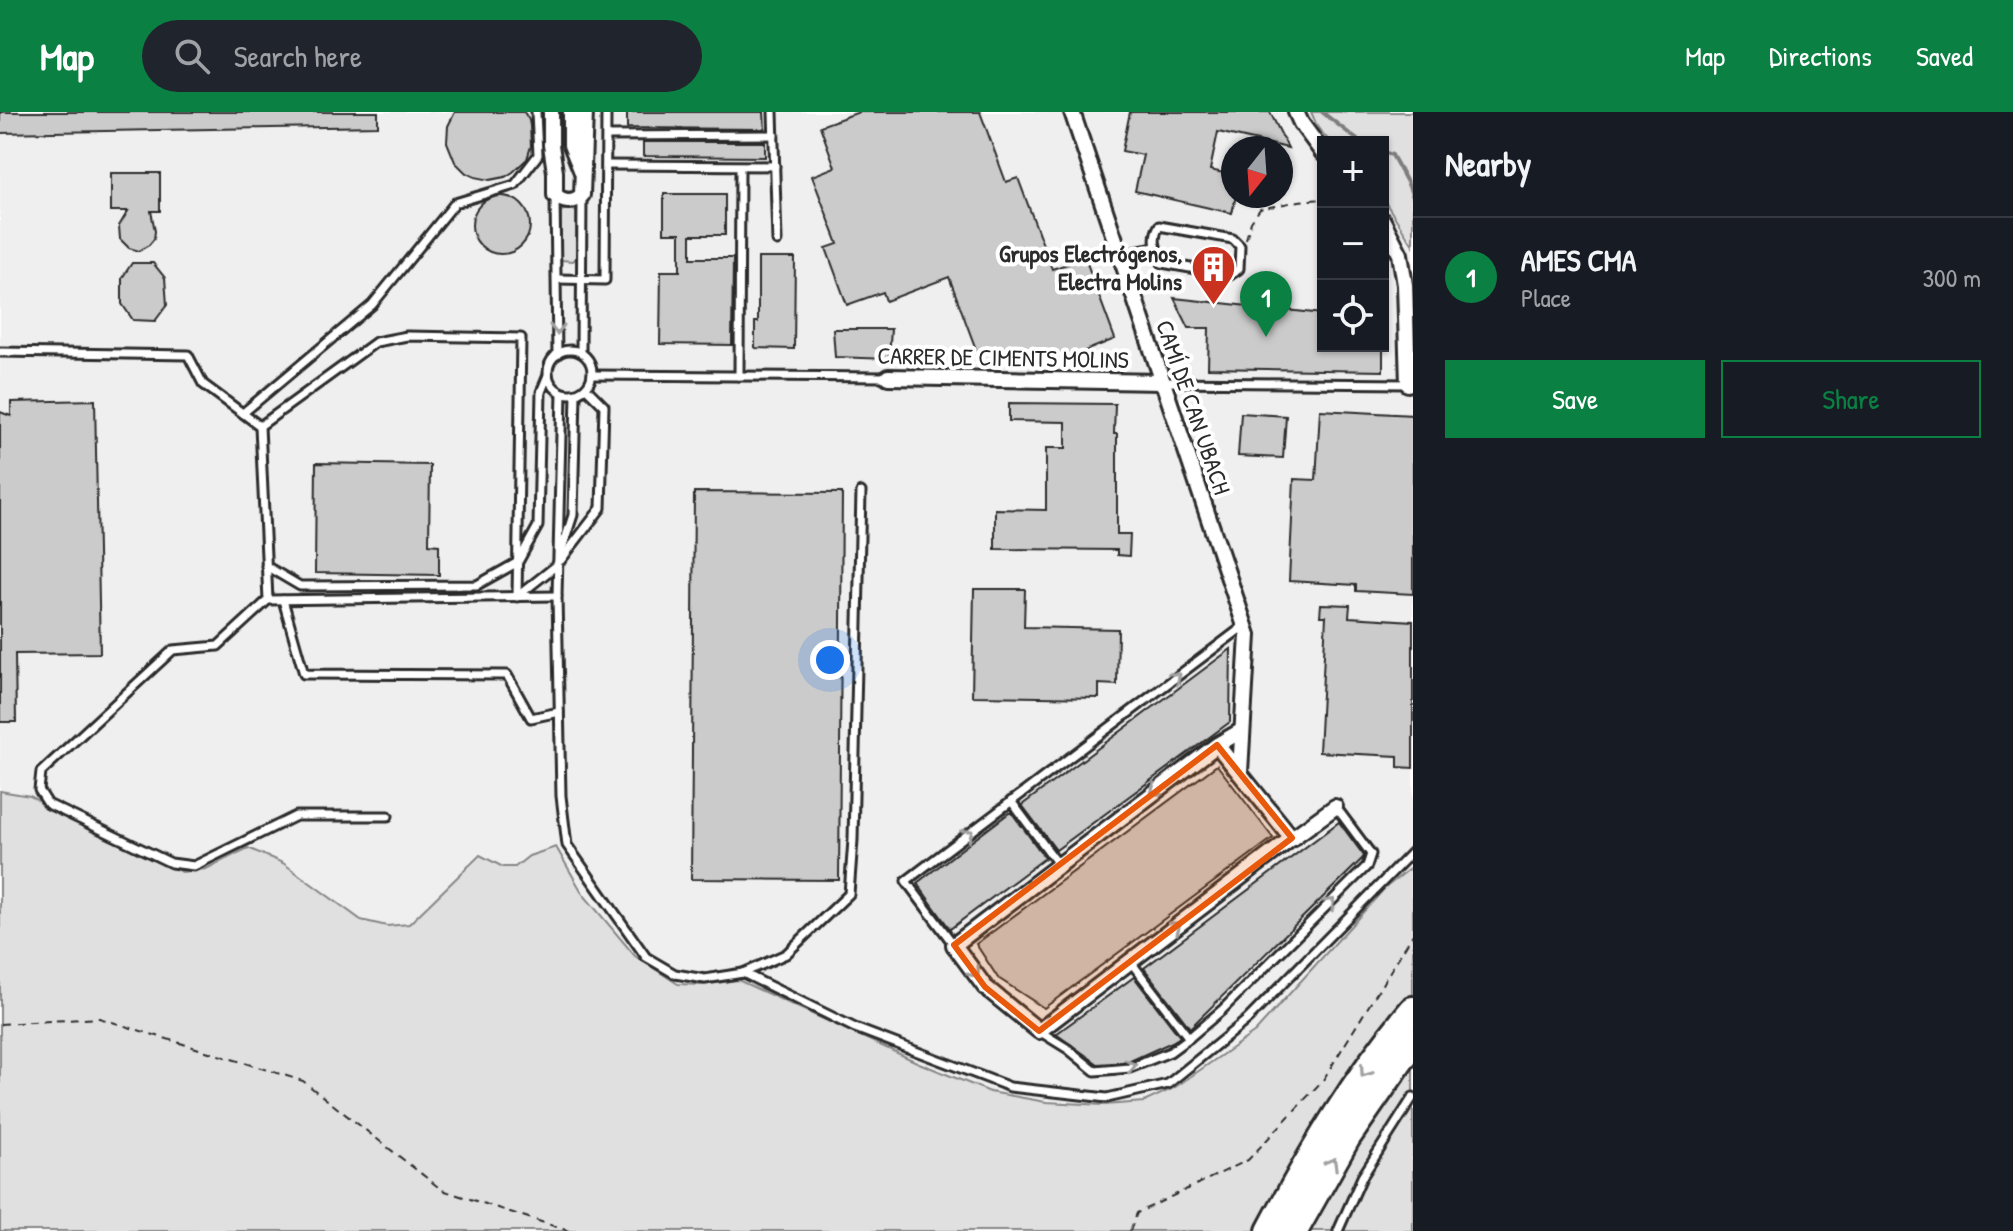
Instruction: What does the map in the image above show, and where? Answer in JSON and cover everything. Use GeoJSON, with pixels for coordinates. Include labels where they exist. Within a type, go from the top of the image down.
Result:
{"type":"FeatureCollection","features":[{"type":"Feature","properties":{"kind":"highway"},"geometry":{"type":"LineString","coordinates":[[1270,1231],[1352,1091],[1413,1010]]}},
{"type":"Feature","properties":{"kind":"highway"},"geometry":{"type":"LineString","coordinates":[[1294,1231],[1347,1137],[1413,1042]]}},
{"type":"Feature","properties":{"kind":"street"},"geometry":{"type":"LineString","coordinates":[[551,112],[555,195],[568,201],[582,195],[585,112]]}},
{"type":"Feature","properties":{"kind":"street"},"geometry":{"type":"LineString","coordinates":[[555,172],[563,145],[563,112]]}},
{"type":"Feature","properties":{"kind":"street"},"geometry":{"type":"LineString","coordinates":[[571,112],[571,145],[582,172]]}},
{"type":"Feature","properties":{"kind":"street","name":"CAMÍ DE CAN UBACH"},"geometry":{"type":"LineString","coordinates":[[1072,112],[1248,635],[1240,772]]}},
{"type":"Feature","properties":{"kind":"street"},"geometry":{"type":"LineString","coordinates":[[1296,112],[1317,145]]}},
{"type":"Feature","properties":{"kind":"street"},"geometry":{"type":"LineString","coordinates":[[1389,233],[1400,254],[1405,285],[1411,384]]}},
{"type":"Feature","properties":{"kind":"street","name":"CARRER DE CIMENTS MOLINS"},"geometry":{"type":"LineString","coordinates":[[888,377],[1162,382]]}},
{"type":"Feature","properties":{"kind":"street"},"geometry":{"type":"LineString","coordinates":[[1241,731],[1217,745],[954,945],[985,987],[1039,1031],[1335,807]]}},
{"type":"Feature","properties":{"kind":"street"},"geometry":{"type":"LineString","coordinates":[[1217,745],[1292,838]]}},
{"type":"Feature","properties":{"kind":"lane"},"geometry":{"type":"LineString","coordinates":[[243,413],[372,305],[455,203],[515,185],[538,155],[536,112]]}},
{"type":"Feature","properties":{"kind":"lane"},"geometry":{"type":"LineString","coordinates":[[557,279],[605,280],[606,112]]}},
{"type":"Feature","properties":{"kind":"lane"},"geometry":{"type":"LineString","coordinates":[[773,112],[777,241]]}},
{"type":"Feature","properties":{"kind":"lane"},"geometry":{"type":"LineString","coordinates":[[607,136],[774,135]]}},
{"type":"Feature","properties":{"kind":"lane"},"geometry":{"type":"LineString","coordinates":[[607,165],[775,166]]}},
{"type":"Feature","properties":{"kind":"lane"},"geometry":{"type":"LineString","coordinates":[[739,376],[740,167]]}},
{"type":"Feature","properties":{"kind":"lane"},"geometry":{"type":"LineString","coordinates":[[555,195],[557,355]]}},
{"type":"Feature","properties":{"kind":"lane"},"geometry":{"type":"LineString","coordinates":[[581,353],[582,195]]}},
{"type":"Feature","properties":{"kind":"lane"},"geometry":{"type":"LineString","coordinates":[[1159,226],[1233,239],[1240,246],[1239,269],[1230,275],[1162,263],[1155,247],[1159,226]]}},
{"type":"Feature","properties":{"kind":"lane"},"geometry":{"type":"LineString","coordinates":[[1119,254],[1155,247]]}},
{"type":"Feature","properties":{"kind":"lane"},"geometry":{"type":"LineString","coordinates":[[260,426],[376,342],[407,336],[521,338],[517,597]]}},
{"type":"Feature","properties":{"kind":"lane"},"geometry":{"type":"LineString","coordinates":[[570,350],[581,353],[589,361],[592,375],[586,388],[576,394],[562,393],[551,384],[548,368],[557,355],[570,350]]}},
{"type":"Feature","properties":{"kind":"lane"},"geometry":{"type":"LineString","coordinates":[[0,352],[188,355],[203,384],[260,426]]}},
{"type":"Feature","properties":{"kind":"lane"},"geometry":{"type":"LineString","coordinates":[[266,566],[300,586],[477,585],[518,562],[538,526],[541,392],[548,375]]}},
{"type":"Feature","properties":{"kind":"lane","name":"CARRER DE CIMENTS MOLINS"},"geometry":{"type":"LineString","coordinates":[[592,375],[888,377]]}},
{"type":"Feature","properties":{"kind":"lane","name":"CARRER DE CIMENTS MOLINS"},"geometry":{"type":"LineString","coordinates":[[1162,382],[1411,384]]}},
{"type":"Feature","properties":{"kind":"lane"},"geometry":{"type":"LineString","coordinates":[[517,597],[557,565],[601,508],[604,406],[586,388]]}},
{"type":"Feature","properties":{"kind":"lane"},"geometry":{"type":"LineString","coordinates":[[562,393],[557,596],[561,796],[567,845],[646,957],[675,974],[705,979],[743,973],[786,954],[849,894],[861,492]]}},
{"type":"Feature","properties":{"kind":"lane"},"geometry":{"type":"LineString","coordinates":[[557,565],[573,515],[576,394]]}},
{"type":"Feature","properties":{"kind":"lane"},"geometry":{"type":"LineString","coordinates":[[260,426],[268,600]]}},
{"type":"Feature","properties":{"kind":"lane"},"geometry":{"type":"LineString","coordinates":[[388,816],[296,816],[194,866],[171,863],[48,804],[39,790],[41,772],[173,650],[218,646],[268,600],[557,596]]}},
{"type":"Feature","properties":{"kind":"lane"},"geometry":{"type":"LineString","coordinates":[[283,600],[304,674],[507,675],[531,718],[559,712]]}},
{"type":"Feature","properties":{"kind":"lane"},"geometry":{"type":"LineString","coordinates":[[954,945],[906,881],[1244,626]]}},
{"type":"Feature","properties":{"kind":"lane"},"geometry":{"type":"LineString","coordinates":[[1011,801],[1058,864]]}},
{"type":"Feature","properties":{"kind":"lane"},"geometry":{"type":"LineString","coordinates":[[1039,1031],[1095,1071],[1130,1068],[1170,1052],[1189,1038],[1222,1010],[1367,866],[1371,854],[1335,807]]}},
{"type":"Feature","properties":{"kind":"lane"},"geometry":{"type":"LineString","coordinates":[[743,973],[855,1028],[1010,1087],[1107,1098],[1168,1084],[1248,1019],[1413,851]]}},
{"type":"Feature","properties":{"kind":"lane"},"geometry":{"type":"LineString","coordinates":[[1130,961],[1189,1038]]}},
{"type":"Feature","properties":{"kind":"lane"},"geometry":{"type":"LineString","coordinates":[[1338,1231],[1362,1177],[1413,1097]]}},
{"type":"Feature","properties":{"kind":"path"},"geometry":{"type":"LineString","coordinates":[[1240,246],[1246,240],[1251,222],[1260,209],[1317,200]]}},
{"type":"Feature","properties":{"kind":"path"},"geometry":{"type":"LineString","coordinates":[[1130,1231],[1137,1213],[1248,1160],[1323,1080],[1413,934]]}},
{"type":"Feature","properties":{"kind":"path"},"geometry":{"type":"LineString","coordinates":[[0,1024],[99,1018],[303,1081],[442,1190],[569,1231]]}},
{"type":"Feature","properties":{"kind":"highlighted area"},"geometry":{"type":"Polygon","coordinates":[[[1217,745],[1292,838],[1039,1031],[985,987],[954,945],[1217,745]]]}},
{"type":"Feature","properties":{"kind":"shaded area"},"geometry":{"type":"Polygon","coordinates":[[[0,112],[1311,112],[1325,136],[1317,136],[1317,352],[1389,352],[1389,208],[1413,245],[1413,866],[1385,888],[1255,1032],[1174,1088],[1144,1102],[1104,1105],[1046,1102],[990,1092],[919,1063],[702,985],[679,984],[636,956],[583,894],[556,847],[529,856],[516,867],[503,867],[480,855],[409,924],[387,926],[361,920],[283,863],[248,848],[206,869],[182,872],[91,831],[30,796],[0,791],[0,112]]]}},
{"type":"Feature","properties":{"kind":"shaded area"},"geometry":{"type":"Polygon","coordinates":[[[1311,112],[1413,112],[1413,245],[1389,208],[1389,136],[1325,136],[1311,112]]]}},
{"type":"Feature","properties":{"kind":"shaded area"},"geometry":{"type":"Polygon","coordinates":[[[563,210],[576,212],[576,258],[573,261],[561,260],[563,210]]]}},
{"type":"Feature","properties":{"kind":"shaded area"},"geometry":{"type":"Polygon","coordinates":[[[0,791],[30,796],[91,831],[182,872],[206,869],[248,848],[283,863],[361,920],[387,926],[409,924],[480,855],[503,867],[515,867],[529,856],[556,847],[583,894],[635,956],[678,984],[702,985],[738,980],[990,1092],[1046,1102],[1104,1105],[1144,1102],[1174,1088],[1255,1032],[1385,888],[1413,866],[1413,1231],[0,1231],[0,791]]]}},
{"type":"Feature","properties":{"kind":"building"},"geometry":{"type":"Polygon","coordinates":[[[0,112],[378,112],[378,126],[0,133],[0,112]]]}},
{"type":"Feature","properties":{"kind":"building"},"geometry":{"type":"Polygon","coordinates":[[[455,112],[524,112],[530,126],[531,146],[527,159],[505,177],[490,180],[466,173],[455,162],[447,142],[448,126],[455,112]]]}},
{"type":"Feature","properties":{"kind":"building"},"geometry":{"type":"Polygon","coordinates":[[[627,112],[764,112],[765,129],[627,128],[627,112]]]}},
{"type":"Feature","properties":{"kind":"building"},"geometry":{"type":"Polygon","coordinates":[[[859,112],[980,112],[1006,182],[1018,178],[1052,269],[1085,258],[1115,339],[1080,353],[977,352],[949,277],[886,301],[883,292],[847,305],[826,248],[838,244],[812,176],[835,167],[820,126],[859,112]]]}},
{"type":"Feature","properties":{"kind":"building"},"geometry":{"type":"Polygon","coordinates":[[[1130,112],[1270,112],[1282,136],[1236,136],[1218,132],[1210,170],[1221,172],[1221,208],[1233,208],[1232,213],[1135,191],[1143,155],[1122,151],[1130,112]]]}},
{"type":"Feature","properties":{"kind":"building"},"geometry":{"type":"Polygon","coordinates":[[[643,142],[765,142],[765,157],[643,156],[643,142]]]}},
{"type":"Feature","properties":{"kind":"building"},"geometry":{"type":"Polygon","coordinates":[[[111,173],[160,173],[160,211],[151,211],[154,239],[139,251],[129,248],[120,239],[119,226],[128,211],[111,211],[111,173]]]}},
{"type":"Feature","properties":{"kind":"building"},"geometry":{"type":"Polygon","coordinates":[[[664,194],[725,194],[725,235],[691,235],[691,258],[733,258],[732,345],[660,344],[661,271],[680,271],[680,233],[664,233],[664,194]]]}},
{"type":"Feature","properties":{"kind":"building"},"geometry":{"type":"Polygon","coordinates":[[[501,196],[522,204],[530,225],[522,246],[501,254],[480,246],[472,225],[480,204],[501,196]]]}},
{"type":"Feature","properties":{"kind":"building"},"geometry":{"type":"Polygon","coordinates":[[[758,258],[795,258],[794,349],[755,348],[758,258]]]}},
{"type":"Feature","properties":{"kind":"building"},"geometry":{"type":"Polygon","coordinates":[[[132,263],[153,263],[165,278],[167,305],[155,321],[133,320],[122,304],[122,278],[132,263]]]}},
{"type":"Feature","properties":{"kind":"building"},"geometry":{"type":"Polygon","coordinates":[[[1174,298],[1317,313],[1317,352],[1383,352],[1383,371],[1208,368],[1209,328],[1189,328],[1174,298]]]}},
{"type":"Feature","properties":{"kind":"building"},"geometry":{"type":"Polygon","coordinates":[[[833,329],[891,329],[889,359],[835,357],[833,329]]]}},
{"type":"Feature","properties":{"kind":"building"},"geometry":{"type":"Polygon","coordinates":[[[95,400],[100,653],[15,654],[16,722],[0,722],[0,412],[11,416],[11,402],[95,400]]]}},
{"type":"Feature","properties":{"kind":"building"},"geometry":{"type":"Polygon","coordinates":[[[1009,403],[1115,404],[1117,534],[1130,534],[1129,556],[1117,555],[1117,550],[995,549],[995,509],[1046,510],[1046,448],[1066,448],[1066,422],[1009,421],[1009,403]]]}},
{"type":"Feature","properties":{"kind":"building"},"geometry":{"type":"Polygon","coordinates":[[[1320,410],[1413,415],[1413,594],[1356,591],[1356,585],[1289,581],[1294,479],[1316,480],[1320,410]]]}},
{"type":"Feature","properties":{"kind":"building"},"geometry":{"type":"Polygon","coordinates":[[[1241,413],[1286,416],[1283,458],[1238,456],[1241,413]]]}},
{"type":"Feature","properties":{"kind":"building"},"geometry":{"type":"Polygon","coordinates":[[[316,463],[430,465],[429,544],[439,545],[439,575],[315,573],[316,463]]]}},
{"type":"Feature","properties":{"kind":"building"},"geometry":{"type":"Polygon","coordinates":[[[694,492],[842,493],[839,880],[691,879],[694,492]]]}},
{"type":"Feature","properties":{"kind":"building"},"geometry":{"type":"Polygon","coordinates":[[[974,589],[1025,589],[1024,627],[1118,629],[1117,685],[1099,684],[1099,698],[972,696],[974,589]]]}},
{"type":"Feature","properties":{"kind":"building"},"geometry":{"type":"Polygon","coordinates":[[[1321,604],[1350,605],[1349,617],[1413,621],[1413,768],[1398,767],[1398,756],[1319,752],[1326,616],[1320,616],[1321,604]]]}},
{"type":"Feature","properties":{"kind":"building"},"geometry":{"type":"Polygon","coordinates":[[[1231,649],[1230,722],[1056,850],[1022,805],[1231,649]]]}},
{"type":"Feature","properties":{"kind":"building"},"geometry":{"type":"Polygon","coordinates":[[[1217,765],[1273,838],[1044,1008],[998,978],[976,944],[1217,765]]]}},
{"type":"Feature","properties":{"kind":"building"},"geometry":{"type":"Polygon","coordinates":[[[1009,813],[1045,858],[950,929],[917,883],[1009,813]]]}},
{"type":"Feature","properties":{"kind":"building"},"geometry":{"type":"Polygon","coordinates":[[[1339,822],[1364,856],[1362,859],[1190,1028],[1144,968],[1339,822]]]}},
{"type":"Feature","properties":{"kind":"building"},"geometry":{"type":"Polygon","coordinates":[[[1134,977],[1180,1037],[1128,1062],[1098,1064],[1056,1034],[1134,977]]]}},
{"type":"Feature","properties":{"kind":"waterway"},"geometry":{"type":"LineString","coordinates":[[1322,112],[1352,136]]}},
{"type":"Feature","properties":{"kind":"waterway"},"geometry":{"type":"LineString","coordinates":[[1389,154],[1413,197]]}},
{"type":"Feature","properties":{"kind":"place","name":"Grupos Electrógenos, Electra Molins"},"geometry":{"type":"Point","coordinates":[1213,306]}},
{"type":"Feature","properties":{"kind":"place","name":"AMES CMA"},"geometry":{"type":"Point","coordinates":[1266,337]}}]}
